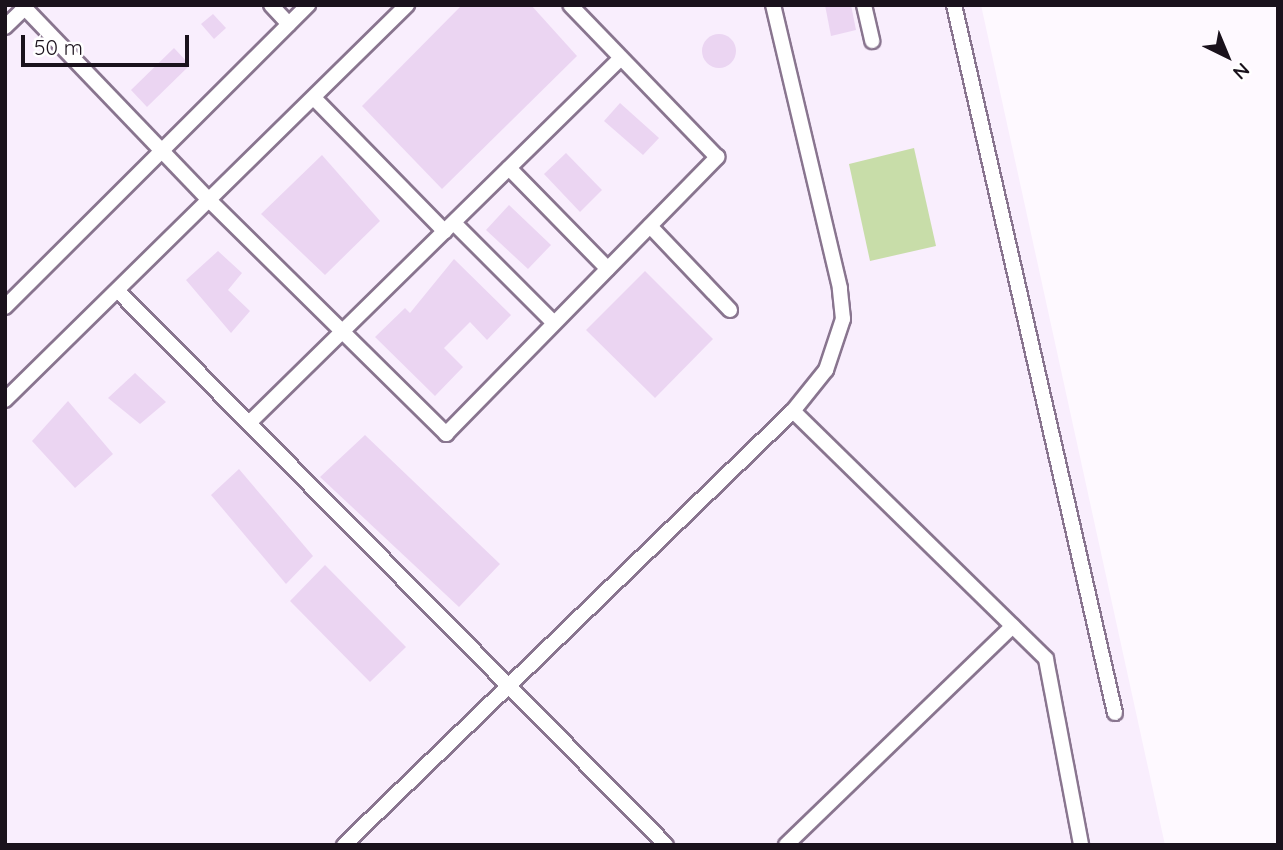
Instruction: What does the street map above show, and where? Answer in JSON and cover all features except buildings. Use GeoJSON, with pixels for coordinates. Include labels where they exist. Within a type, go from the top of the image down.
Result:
{"type":"FeatureCollection","features":[{"type":"Feature","properties":{"kind":"lane"},"geometry":{"type":"LineString","coordinates":[[271,5],[289,24]]}},
{"type":"Feature","properties":{"kind":"lane"},"geometry":{"type":"LineString","coordinates":[[5,307],[308,5]]}},
{"type":"Feature","properties":{"kind":"lane"},"geometry":{"type":"LineString","coordinates":[[5,400],[407,5]]}},
{"type":"Feature","properties":{"kind":"lane"},"geometry":{"type":"LineString","coordinates":[[5,27],[24,6],[210,201],[446,434],[717,157],[570,5]]}},
{"type":"Feature","properties":{"kind":"lane"},"geometry":{"type":"LineString","coordinates":[[344,845],[793,411],[827,370],[842,319],[840,288],[773,5]]}},
{"type":"Feature","properties":{"kind":"lane"},"geometry":{"type":"LineString","coordinates":[[864,5],[872,41]]}},
{"type":"Feature","properties":{"kind":"lane"},"geometry":{"type":"LineString","coordinates":[[954,5],[1115,713]]}},
{"type":"Feature","properties":{"kind":"lane"},"geometry":{"type":"LineString","coordinates":[[249,423],[621,58]]}},
{"type":"Feature","properties":{"kind":"lane"},"geometry":{"type":"LineString","coordinates":[[314,98],[554,323]]}},
{"type":"Feature","properties":{"kind":"lane"},"geometry":{"type":"LineString","coordinates":[[509,168],[608,268]]}},
{"type":"Feature","properties":{"kind":"lane"},"geometry":{"type":"LineString","coordinates":[[650,226],[730,310]]}},
{"type":"Feature","properties":{"kind":"lane"},"geometry":{"type":"LineString","coordinates":[[118,291],[666,845]]}},
{"type":"Feature","properties":{"kind":"lane"},"geometry":{"type":"LineString","coordinates":[[793,411],[1046,659],[1081,845]]}},
{"type":"Feature","properties":{"kind":"lane"},"geometry":{"type":"LineString","coordinates":[[786,845],[1013,626]]}},
{"type":"Feature","properties":{"kind":"shaded area"},"geometry":{"type":"Polygon","coordinates":[[[5,5],[981,5],[1165,845],[5,845],[5,5]]]}},
{"type":"Feature","properties":{"kind":"green space"},"geometry":{"type":"Polygon","coordinates":[[[914,148],[936,246],[870,261],[849,164],[914,148]]]}}]}
